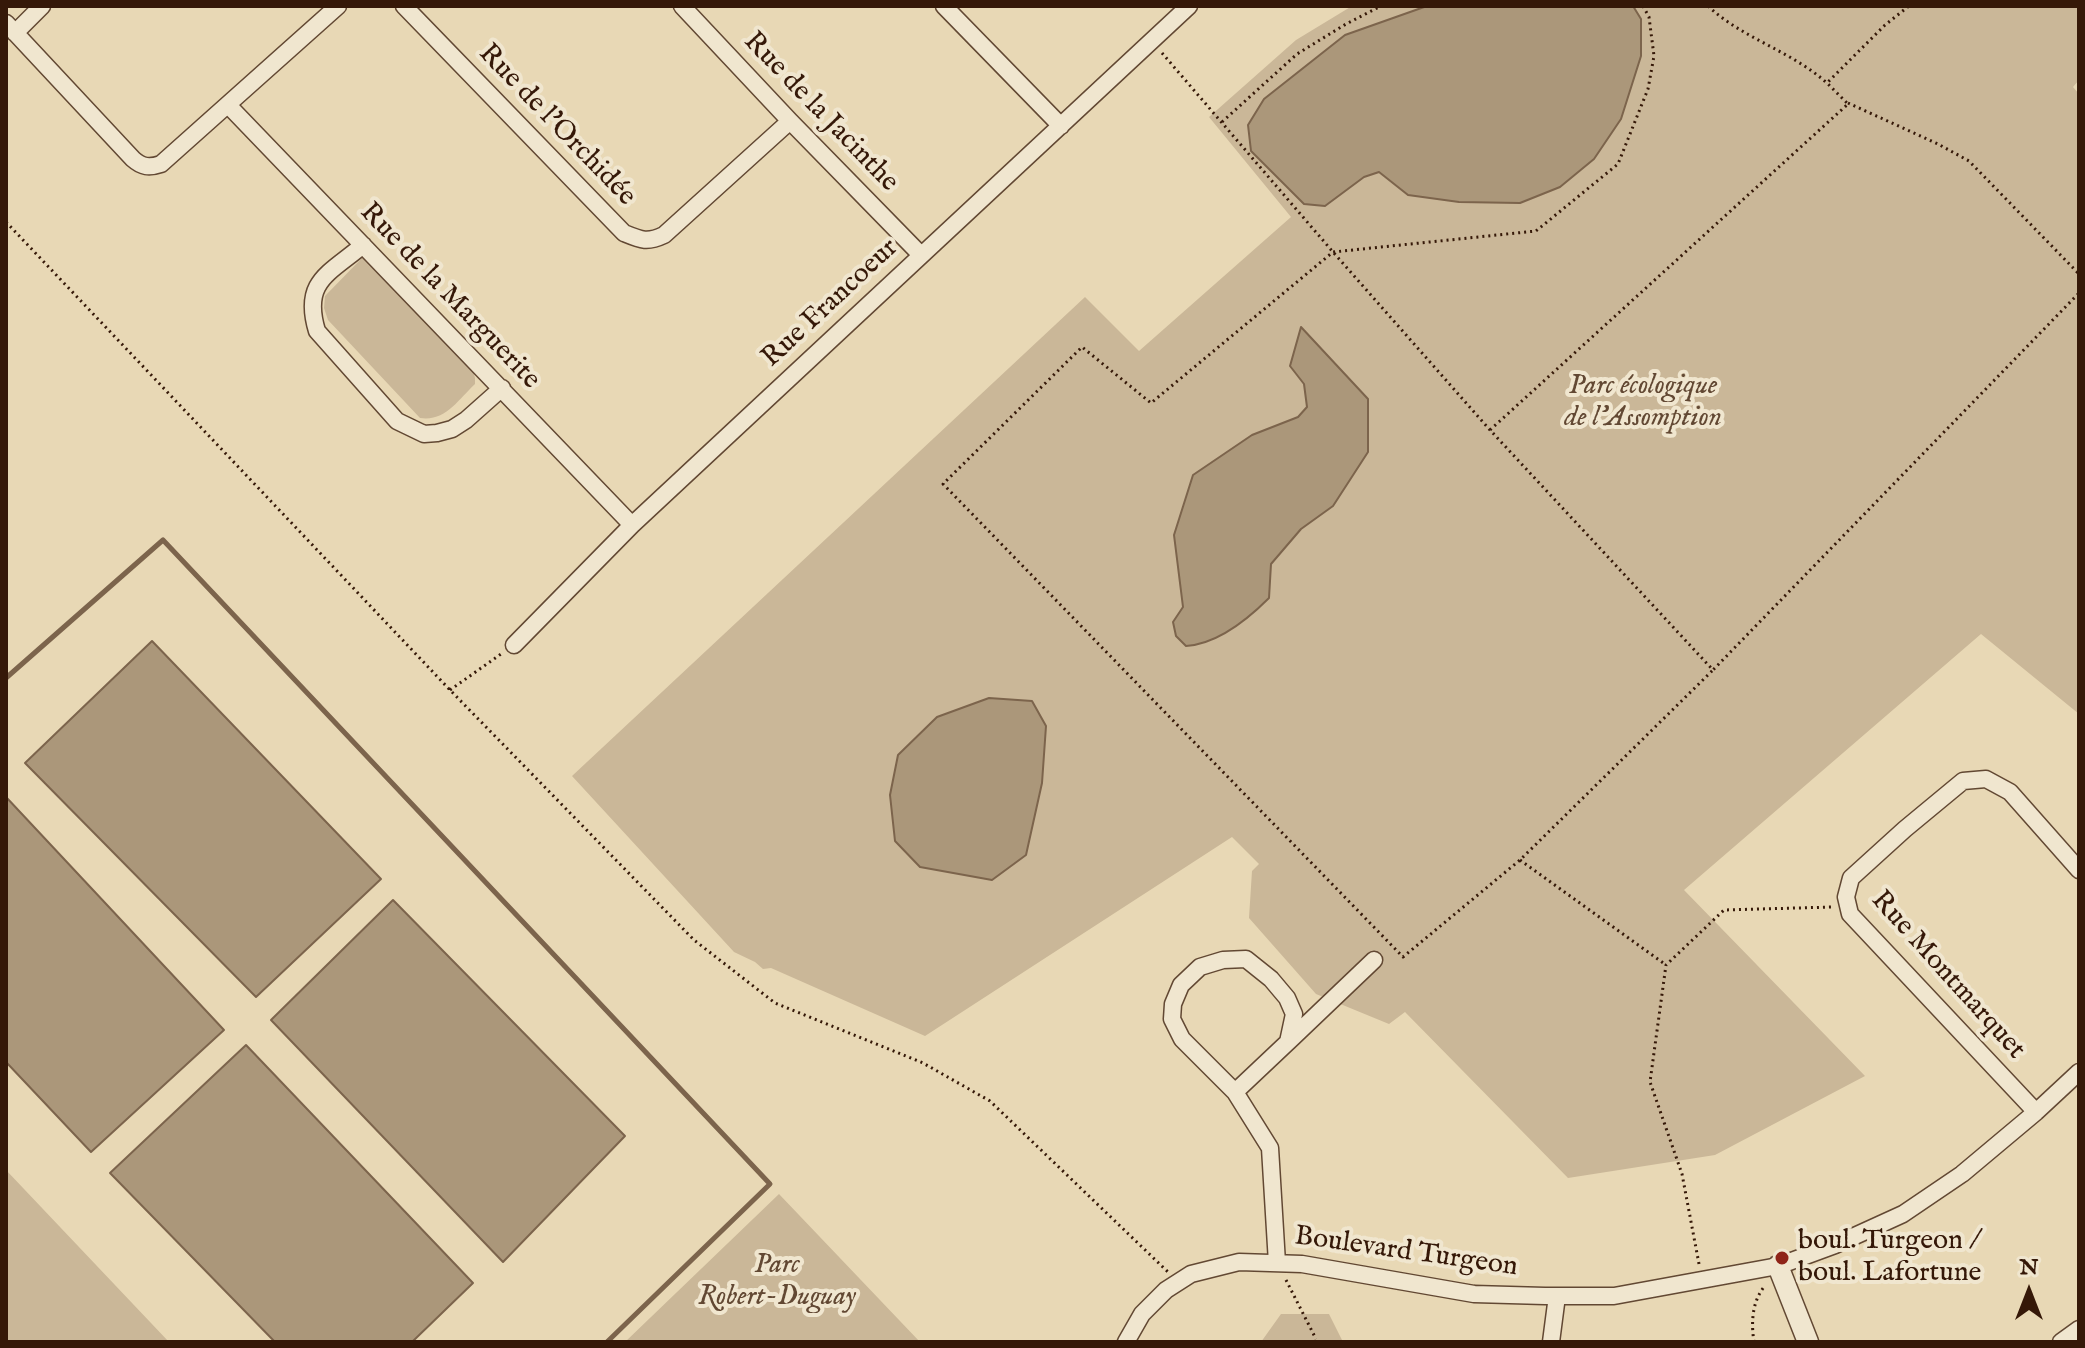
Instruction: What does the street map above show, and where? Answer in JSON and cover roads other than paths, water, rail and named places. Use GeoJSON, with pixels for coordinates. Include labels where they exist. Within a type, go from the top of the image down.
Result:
{"type":"FeatureCollection","features":[{"type":"Feature","properties":{"kind":"street"},"geometry":{"type":"LineString","coordinates":[[42,6],[10,28],[141,166],[152,167],[161,164],[338,6]]}},
{"type":"Feature","properties":{"kind":"street","name":"Rue de l'Orchidée"},"geometry":{"type":"LineString","coordinates":[[404,6],[624,233],[640,240],[653,240],[664,235],[790,121]]}},
{"type":"Feature","properties":{"kind":"street","name":"Rue de la Jacinthe"},"geometry":{"type":"LineString","coordinates":[[682,6],[921,255]]}},
{"type":"Feature","properties":{"kind":"street"},"geometry":{"type":"LineString","coordinates":[[944,6],[1061,126]]}},
{"type":"Feature","properties":{"kind":"street","name":"Rue Francoeur"},"geometry":{"type":"LineString","coordinates":[[514,645],[632,525],[1189,6]]}},
{"type":"Feature","properties":{"kind":"street","name":"Rue de la Marguerite"},"geometry":{"type":"LineString","coordinates":[[228,105],[632,525]]}},
{"type":"Feature","properties":{"kind":"street"},"geometry":{"type":"LineString","coordinates":[[363,245],[317,284],[313,295],[313,318],[317,331],[397,421],[424,434],[452,429],[502,388]]}},
{"type":"Feature","properties":{"kind":"street","name":"Rue Montmarquet"},"geometry":{"type":"LineString","coordinates":[[2036,1112],[1850,914],[1846,897],[1851,878],[1963,781],[1986,779],[2010,792],[2079,870]]}},
{"type":"Feature","properties":{"kind":"street"},"geometry":{"type":"LineString","coordinates":[[1277,1263],[1270,1148],[1235,1092],[1182,1039],[1172,1019],[1173,1004],[1181,985],[1200,967],[1223,960],[1246,959],[1271,979],[1287,998],[1294,1014],[1288,1042]]}},
{"type":"Feature","properties":{"kind":"street"},"geometry":{"type":"LineString","coordinates":[[1235,1092],[1374,960]]}},
{"type":"Feature","properties":{"kind":"street","name":"Boulevard Turgeon"},"geometry":{"type":"LineString","coordinates":[[1126,1342],[1142,1314],[1166,1290],[1191,1274],[1239,1262],[1302,1264],[1474,1294],[1557,1296],[1614,1296],[1778,1266],[1835,1245],[1903,1214],[1962,1174],[2079,1072]]}},
{"type":"Feature","properties":{"kind":"street"},"geometry":{"type":"LineString","coordinates":[[1778,1266],[1808,1342]]}},
{"type":"Feature","properties":{"kind":"street"},"geometry":{"type":"LineString","coordinates":[[1551,1342],[1557,1296]]}},
{"type":"Feature","properties":{"kind":"street"},"geometry":{"type":"LineString","coordinates":[[2061,1342],[2079,1329]]}},
{"type":"Feature","properties":{"kind":"waterway"},"geometry":{"type":"LineString","coordinates":[[6,678],[163,540],[770,1184],[607,1342]]}},
{"type":"Feature","properties":{"kind":"place","name":"boul. Turgeon / boul. Lafortune"},"geometry":{"type":"Point","coordinates":[1782,1258]}},
{"type":"Feature","properties":{"kind":"park label","name":"Parc écologique de l'Assomption"},"geometry":{"type":"Point","coordinates":[1643,403]}},
{"type":"Feature","properties":{"kind":"park label","name":"Parc Robert-Duguay"},"geometry":{"type":"Point","coordinates":[777,1282]}}]}
